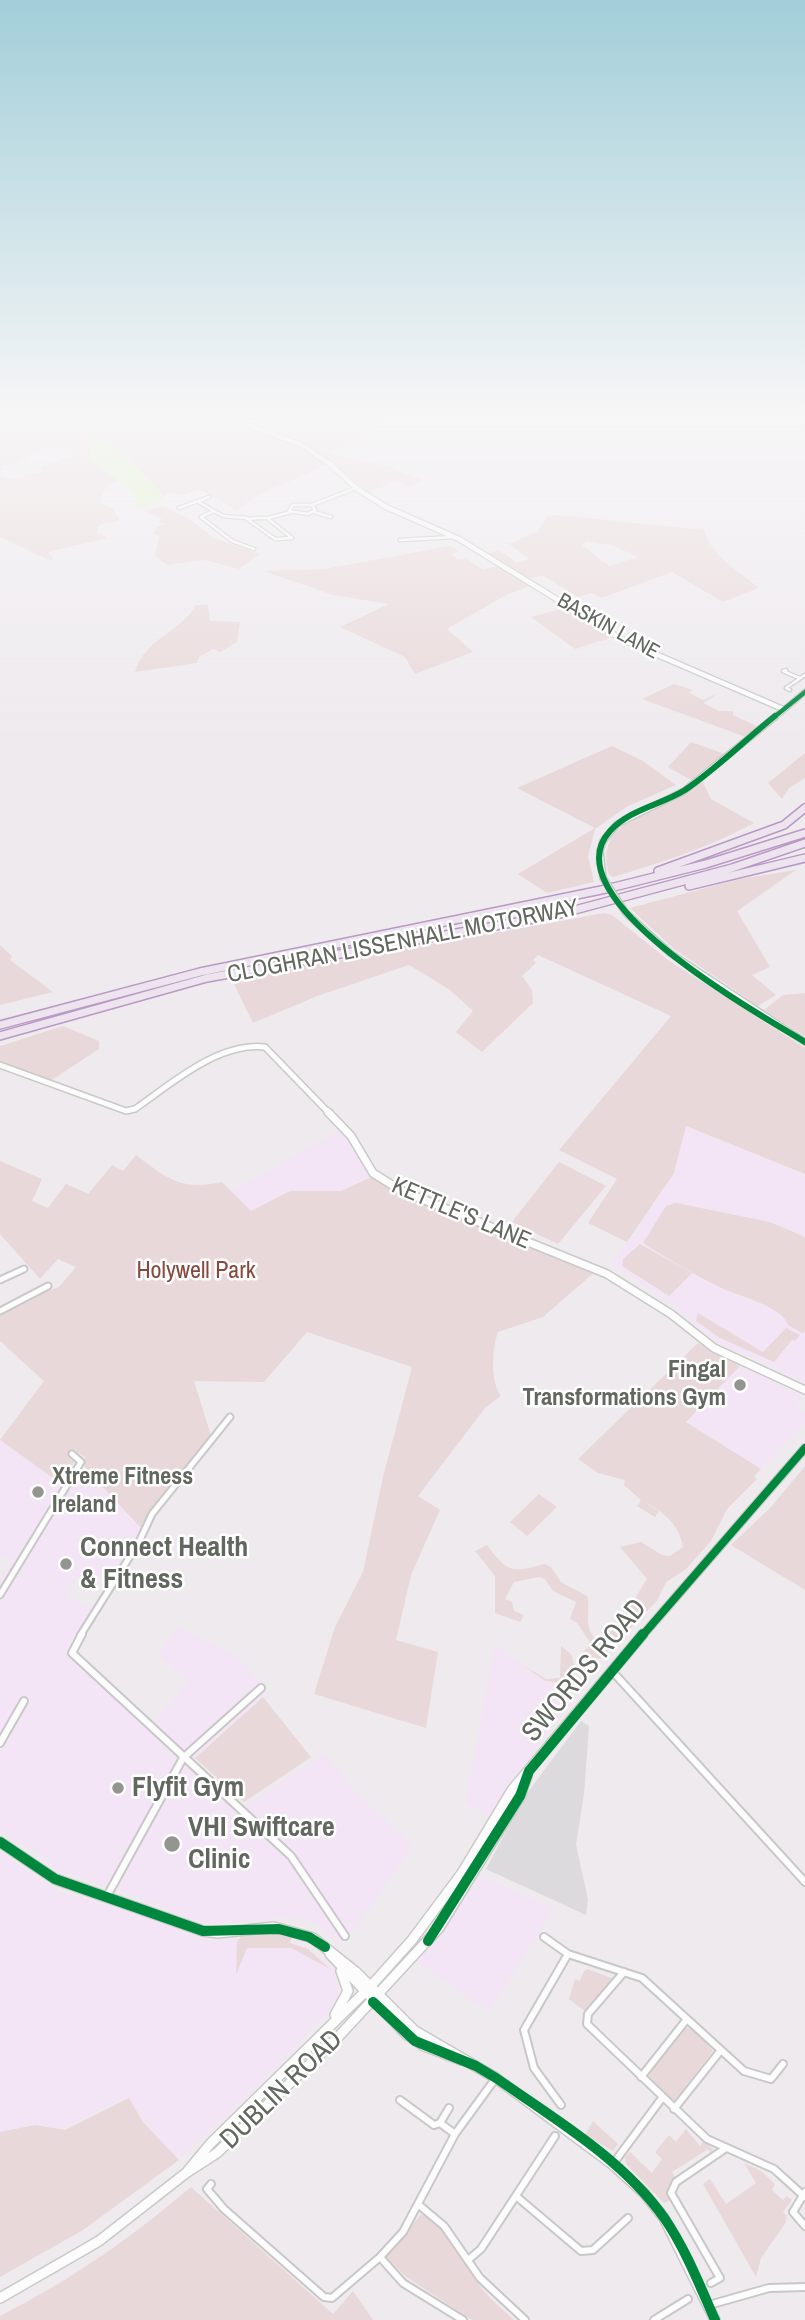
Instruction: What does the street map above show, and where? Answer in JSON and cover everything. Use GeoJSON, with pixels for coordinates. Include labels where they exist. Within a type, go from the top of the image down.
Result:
{"type":"FeatureCollection","features":[{"type":"Feature","properties":{"kind":"highway"},"geometry":{"type":"LineString","coordinates":[[575,897],[725,849],[784,825],[805,808]]}},
{"type":"Feature","properties":{"kind":"highway","name":"CLOGHRAN LISSENHALL MOTORWAY"},"geometry":{"type":"LineString","coordinates":[[0,1024],[63,1004],[205,968],[575,897],[709,864],[805,833]]}},
{"type":"Feature","properties":{"kind":"highway","name":"CLOGHRAN LISSENHALL MOTORWAY"},"geometry":{"type":"LineString","coordinates":[[0,1036],[207,978],[556,915],[720,872],[805,844]]}},
{"type":"Feature","properties":{"kind":"highway"},"geometry":{"type":"LineString","coordinates":[[556,915],[805,858]]}},
{"type":"Feature","properties":{"kind":"street"},"geometry":{"type":"LineString","coordinates":[[210,523],[239,543],[254,549]]}},
{"type":"Feature","properties":{"kind":"street"},"geometry":{"type":"LineString","coordinates":[[253,523],[274,540],[291,539],[293,536],[275,523]]}},
{"type":"Feature","properties":{"kind":"street","name":"BASKIN LANE"},"geometry":{"type":"LineString","coordinates":[[422,523],[455,537],[622,640],[783,709]]}},
{"type":"Feature","properties":{"kind":"street"},"geometry":{"type":"LineString","coordinates":[[400,540],[455,537]]}},
{"type":"Feature","properties":{"kind":"street"},"geometry":{"type":"LineString","coordinates":[[239,543],[246,541]]}},
{"type":"Feature","properties":{"kind":"street"},"geometry":{"type":"LineString","coordinates":[[786,670],[783,671],[800,678]]}},
{"type":"Feature","properties":{"kind":"street"},"geometry":{"type":"LineString","coordinates":[[790,690],[786,688],[805,675]]}},
{"type":"Feature","properties":{"kind":"street"},"geometry":{"type":"LineString","coordinates":[[805,692],[689,787],[617,824],[603,841],[600,851],[603,878],[626,913],[653,940],[688,967],[805,1042]]}},
{"type":"Feature","properties":{"kind":"street","name":"KETTLE'S LANE"},"geometry":{"type":"LineString","coordinates":[[0,1065],[127,1111],[135,1109],[235,1048],[256,1044],[265,1047],[351,1136],[379,1178],[400,1190],[607,1274],[671,1314],[714,1348],[805,1390]]}},
{"type":"Feature","properties":{"kind":"street"},"geometry":{"type":"LineString","coordinates":[[0,1280],[24,1269]]}},
{"type":"Feature","properties":{"kind":"street"},"geometry":{"type":"LineString","coordinates":[[0,1311],[48,1286]]}},
{"type":"Feature","properties":{"kind":"street"},"geometry":{"type":"LineString","coordinates":[[230,1417],[152,1514],[139,1542],[72,1649],[74,1657],[291,1856],[345,1936]]}},
{"type":"Feature","properties":{"kind":"street","name":"SWORDS ROAD"},"geometry":{"type":"LineString","coordinates":[[367,1989],[433,1915],[512,1790],[611,1671],[805,1448]]}},
{"type":"Feature","properties":{"kind":"street"},"geometry":{"type":"LineString","coordinates":[[0,1595],[81,1462],[72,1454]]}},
{"type":"Feature","properties":{"kind":"street"},"geometry":{"type":"LineString","coordinates":[[611,1671],[805,1882]]}},
{"type":"Feature","properties":{"kind":"street"},"geometry":{"type":"LineString","coordinates":[[107,1897],[183,1758],[261,1688]]}},
{"type":"Feature","properties":{"kind":"street"},"geometry":{"type":"LineString","coordinates":[[0,1743],[24,1701]]}},
{"type":"Feature","properties":{"kind":"street","name":"SWORDS ROAD"},"geometry":{"type":"LineString","coordinates":[[376,1999],[416,1956],[450,1911],[520,1796],[529,1770]]}},
{"type":"Feature","properties":{"kind":"street"},"geometry":{"type":"LineString","coordinates":[[0,1842],[49,1876],[203,1931],[218,1933],[282,1928],[306,1935],[325,1947],[376,1999],[415,2031],[496,2078],[612,2164],[656,2206],[671,2228],[715,2320]]}},
{"type":"Feature","properties":{"kind":"street"},"geometry":{"type":"LineString","coordinates":[[544,1937],[568,1954],[642,1978],[744,2071],[766,2079],[774,2076],[783,2064]]}},
{"type":"Feature","properties":{"kind":"street"},"geometry":{"type":"LineString","coordinates":[[325,1947],[337,1964],[348,1991],[329,2026]]}},
{"type":"Feature","properties":{"kind":"street"},"geometry":{"type":"LineString","coordinates":[[561,2105],[534,2068],[524,2029],[568,1954]]}},
{"type":"Feature","properties":{"kind":"street"},"geometry":{"type":"LineString","coordinates":[[337,1964],[367,1989]]}},
{"type":"Feature","properties":{"kind":"street"},"geometry":{"type":"LineString","coordinates":[[624,1972],[585,2020],[707,2139],[774,2169],[804,2194],[793,2212],[805,2226]]}},
{"type":"Feature","properties":{"kind":"street","name":"DUBLIN ROAD"},"geometry":{"type":"LineString","coordinates":[[186,2173],[209,2144],[367,1989]]}},
{"type":"Feature","properties":{"kind":"street","name":"DUBLIN ROAD"},"geometry":{"type":"LineString","coordinates":[[0,2298],[99,2241],[186,2173],[217,2153],[376,1999]]}},
{"type":"Feature","properties":{"kind":"street"},"geometry":{"type":"LineString","coordinates":[[641,2077],[687,2019]]}},
{"type":"Feature","properties":{"kind":"street"},"geometry":{"type":"LineString","coordinates":[[674,2109],[721,2050]]}},
{"type":"Feature","properties":{"kind":"street"},"geometry":{"type":"LineString","coordinates":[[211,2184],[207,2189],[224,2210],[324,2297],[332,2298],[380,2257],[403,2232],[455,2134],[496,2078]]}},
{"type":"Feature","properties":{"kind":"street"},"geometry":{"type":"LineString","coordinates":[[612,2164],[662,2098]]}},
{"type":"Feature","properties":{"kind":"street"},"geometry":{"type":"LineString","coordinates":[[400,2100],[434,2125],[440,2123],[449,2108]]}},
{"type":"Feature","properties":{"kind":"street"},"geometry":{"type":"LineString","coordinates":[[440,2123],[455,2134]]}},
{"type":"Feature","properties":{"kind":"street"},"geometry":{"type":"LineString","coordinates":[[468,2260],[481,2249],[555,2136]]}},
{"type":"Feature","properties":{"kind":"street"},"geometry":{"type":"LineString","coordinates":[[711,2283],[720,2278],[671,2193],[676,2182],[726,2148]]}},
{"type":"Feature","properties":{"kind":"street"},"geometry":{"type":"LineString","coordinates":[[516,2196],[581,2251],[593,2250],[628,2218]]}},
{"type":"Feature","properties":{"kind":"street"},"geometry":{"type":"LineString","coordinates":[[419,2205],[444,2226],[498,2297],[525,2320]]}},
{"type":"Feature","properties":{"kind":"street"},"geometry":{"type":"LineString","coordinates":[[380,2257],[403,2283],[463,2320]]}},
{"type":"Feature","properties":{"kind":"street"},"geometry":{"type":"LineString","coordinates":[[709,2305],[759,2290],[805,2287]]}},
{"type":"Feature","properties":{"kind":"street"},"geometry":{"type":"LineString","coordinates":[[654,2320],[688,2300]]}},
{"type":"Feature","properties":{"kind":"shaded area"},"geometry":{"type":"Polygon","coordinates":[[[686,1125],[805,1174],[805,1382],[711,1339],[677,1307],[611,1262],[636,1232],[674,1173],[686,1125]]]}},
{"type":"Feature","properties":{"kind":"shaded area"},"geometry":{"type":"Polygon","coordinates":[[[343,1129],[374,1176],[341,1191],[290,1191],[251,1212],[232,1191],[343,1129]]]}},
{"type":"Feature","properties":{"kind":"shaded area"},"geometry":{"type":"Polygon","coordinates":[[[740,1366],[803,1396],[796,1408],[805,1413],[805,1425],[761,1469],[686,1422],[740,1366]]]}},
{"type":"Feature","properties":{"kind":"shaded area"},"geometry":{"type":"Polygon","coordinates":[[[0,1440],[60,1483],[73,1487],[85,1468],[140,1527],[133,1550],[111,1582],[83,1571],[65,1596],[93,1609],[64,1652],[236,1812],[325,1754],[355,1791],[413,1845],[367,1913],[341,1944],[317,1925],[301,1919],[281,1917],[214,1925],[200,1923],[114,1888],[60,1872],[29,1847],[0,1832],[0,1581],[12,1559],[0,1555],[0,1440]]]}},
{"type":"Feature","properties":{"kind":"shaded area"},"geometry":{"type":"Polygon","coordinates":[[[177,1627],[236,1655],[268,1692],[192,1760],[152,1724],[188,1682],[159,1655],[177,1627]]]}},
{"type":"Feature","properties":{"kind":"shaded area"},"geometry":{"type":"Polygon","coordinates":[[[495,1644],[544,1682],[566,1685],[574,1696],[488,1816],[466,1803],[495,1644]]]}},
{"type":"Feature","properties":{"kind":"shaded area"},"geometry":{"type":"Polygon","coordinates":[[[581,1721],[589,1726],[584,1794],[576,1845],[588,1899],[586,1915],[486,1869],[525,1796],[581,1721]]]}},
{"type":"Feature","properties":{"kind":"shaded area"},"geometry":{"type":"Polygon","coordinates":[[[0,1852],[61,1892],[147,1917],[195,1936],[224,1940],[273,1936],[300,1943],[327,1962],[334,1971],[341,1998],[254,2090],[178,2160],[147,2126],[129,2098],[106,2106],[64,2130],[35,2124],[0,2132],[0,1852]]]}},
{"type":"Feature","properties":{"kind":"shaded area"},"geometry":{"type":"Polygon","coordinates":[[[480,1877],[555,1908],[489,2012],[417,1962],[449,1923],[480,1877]]]}},
{"type":"Feature","properties":{"kind":"green space"},"geometry":{"type":"Polygon","coordinates":[[[0,523],[106,523],[97,528],[97,532],[108,538],[48,552],[53,558],[51,561],[0,537],[0,523]]]}},
{"type":"Feature","properties":{"kind":"green space"},"geometry":{"type":"Polygon","coordinates":[[[163,523],[195,523],[214,538],[260,554],[239,569],[205,560],[167,565],[155,556],[159,536],[153,534],[157,527],[165,524],[163,523]]]}},
{"type":"Feature","properties":{"kind":"green space"},"geometry":{"type":"Polygon","coordinates":[[[543,523],[638,523],[704,530],[719,555],[759,588],[723,602],[672,572],[602,598],[591,593],[578,597],[544,576],[529,578],[487,554],[499,550],[517,563],[529,559],[509,544],[537,532],[543,523]],[[587,541],[582,545],[609,566],[638,557],[614,546],[587,541]]]}},
{"type":"Feature","properties":{"kind":"green space"},"geometry":{"type":"Polygon","coordinates":[[[450,546],[459,551],[451,554],[458,559],[465,558],[483,570],[499,565],[533,585],[506,595],[447,629],[473,652],[415,674],[405,657],[340,627],[389,604],[333,595],[264,571],[324,569],[450,546]]]}},
{"type":"Feature","properties":{"kind":"green space"},"geometry":{"type":"Polygon","coordinates":[[[196,605],[208,605],[210,621],[240,622],[237,642],[220,652],[213,649],[199,657],[197,663],[135,672],[146,651],[189,615],[196,605]]]}},
{"type":"Feature","properties":{"kind":"green space"},"geometry":{"type":"Polygon","coordinates":[[[568,607],[613,637],[575,649],[531,617],[568,607]]]}},
{"type":"Feature","properties":{"kind":"green space"},"geometry":{"type":"Polygon","coordinates":[[[674,684],[693,690],[689,693],[703,700],[719,693],[703,703],[719,711],[733,711],[733,715],[759,727],[746,737],[642,699],[674,684]]]}},
{"type":"Feature","properties":{"kind":"green space"},"geometry":{"type":"Polygon","coordinates":[[[691,742],[725,754],[691,780],[668,767],[691,742]]]}},
{"type":"Feature","properties":{"kind":"green space"},"geometry":{"type":"Polygon","coordinates":[[[612,746],[643,761],[676,785],[628,806],[595,829],[588,856],[594,882],[547,893],[518,874],[595,828],[517,788],[612,746]]]}},
{"type":"Feature","properties":{"kind":"green space"},"geometry":{"type":"Polygon","coordinates":[[[805,753],[805,778],[789,788],[782,799],[768,783],[805,753]]]}},
{"type":"Feature","properties":{"kind":"green space"},"geometry":{"type":"Polygon","coordinates":[[[702,780],[711,799],[754,823],[686,853],[614,877],[609,875],[606,858],[608,845],[622,826],[674,800],[702,780]]]}},
{"type":"Feature","properties":{"kind":"green space"},"geometry":{"type":"Polygon","coordinates":[[[796,870],[737,911],[770,967],[752,975],[776,995],[758,1006],[673,948],[630,908],[740,879],[796,870]]]}},
{"type":"Feature","properties":{"kind":"green space"},"geometry":{"type":"Polygon","coordinates":[[[604,913],[612,915],[668,960],[805,1048],[805,1174],[686,1126],[674,1173],[627,1242],[588,1223],[617,1179],[559,1150],[671,1016],[538,955],[533,960],[536,963],[522,976],[532,990],[533,1003],[482,1052],[456,1032],[473,1011],[450,990],[409,965],[320,995],[253,1023],[232,980],[325,962],[604,913]]]}},
{"type":"Feature","properties":{"kind":"green space"},"geometry":{"type":"Polygon","coordinates":[[[0,945],[12,956],[10,960],[53,992],[0,1005],[0,945]]]}},
{"type":"Feature","properties":{"kind":"green space"},"geometry":{"type":"Polygon","coordinates":[[[805,993],[805,1036],[764,1010],[783,995],[805,993]]]}},
{"type":"Feature","properties":{"kind":"green space"},"geometry":{"type":"Polygon","coordinates":[[[63,1026],[99,1041],[99,1049],[50,1081],[0,1062],[0,1046],[63,1026]]]}},
{"type":"Feature","properties":{"kind":"green space","name":"Holywell Park"},"geometry":{"type":"Polygon","coordinates":[[[136,1155],[157,1171],[185,1184],[222,1182],[251,1211],[290,1191],[341,1191],[374,1176],[597,1270],[543,1317],[498,1332],[493,1365],[497,1390],[501,1396],[485,1408],[418,1496],[440,1510],[411,1575],[396,1640],[438,1652],[426,1728],[314,1694],[335,1627],[363,1572],[383,1477],[412,1367],[307,1332],[264,1382],[194,1381],[212,1439],[144,1527],[140,1527],[85,1468],[85,1457],[73,1450],[68,1457],[74,1462],[60,1483],[0,1440],[44,1381],[0,1341],[0,1314],[33,1296],[59,1287],[76,1267],[58,1259],[40,1279],[0,1234],[0,1161],[42,1179],[32,1201],[48,1208],[66,1184],[88,1194],[112,1165],[123,1171],[136,1155]]]}},
{"type":"Feature","properties":{"kind":"green space"},"geometry":{"type":"Polygon","coordinates":[[[559,1162],[606,1186],[558,1244],[512,1222],[559,1162]]]}},
{"type":"Feature","properties":{"kind":"green space"},"geometry":{"type":"Polygon","coordinates":[[[676,1203],[770,1222],[805,1237],[805,1331],[802,1333],[788,1325],[784,1318],[768,1307],[719,1287],[643,1243],[666,1206],[676,1203]]]}},
{"type":"Feature","properties":{"kind":"green space"},"geometry":{"type":"Polygon","coordinates":[[[640,1244],[692,1273],[669,1296],[622,1266],[623,1259],[640,1244]]]}},
{"type":"Feature","properties":{"kind":"green space"},"geometry":{"type":"Polygon","coordinates":[[[698,1313],[763,1352],[786,1328],[800,1335],[795,1341],[792,1340],[774,1362],[720,1338],[696,1321],[698,1313]]]}},
{"type":"Feature","properties":{"kind":"green space"},"geometry":{"type":"Polygon","coordinates":[[[698,1343],[740,1366],[686,1422],[761,1469],[754,1476],[757,1479],[727,1509],[711,1541],[686,1569],[666,1582],[657,1601],[600,1659],[583,1657],[582,1653],[591,1644],[577,1623],[570,1619],[576,1602],[553,1591],[545,1579],[539,1577],[514,1582],[505,1599],[512,1602],[514,1611],[524,1615],[520,1622],[495,1613],[495,1576],[475,1551],[487,1545],[506,1566],[524,1569],[544,1564],[551,1567],[561,1582],[587,1596],[589,1626],[601,1643],[622,1619],[647,1579],[620,1547],[641,1542],[662,1555],[670,1556],[683,1547],[674,1525],[663,1514],[657,1509],[643,1501],[659,1511],[655,1517],[637,1506],[641,1500],[624,1485],[625,1480],[598,1473],[578,1459],[698,1343]]]}},
{"type":"Feature","properties":{"kind":"green space"},"geometry":{"type":"Polygon","coordinates":[[[805,1466],[805,1590],[731,1545],[771,1507],[805,1466]]]}},
{"type":"Feature","properties":{"kind":"green space"},"geometry":{"type":"Polygon","coordinates":[[[539,1494],[557,1507],[527,1536],[510,1522],[539,1494]]]}},
{"type":"Feature","properties":{"kind":"green space"},"geometry":{"type":"Polygon","coordinates":[[[561,1646],[571,1654],[576,1671],[568,1683],[545,1681],[523,1665],[546,1679],[560,1678],[561,1646]]]}},
{"type":"Feature","properties":{"kind":"green space"},"geometry":{"type":"Polygon","coordinates":[[[263,1697],[311,1757],[244,1802],[195,1758],[263,1697]]]}},
{"type":"Feature","properties":{"kind":"green space"},"geometry":{"type":"Polygon","coordinates":[[[267,1932],[292,1936],[290,1943],[308,1949],[330,1969],[291,1948],[247,1948],[236,1975],[237,1942],[243,1934],[267,1932]]]}},
{"type":"Feature","properties":{"kind":"green space"},"geometry":{"type":"Polygon","coordinates":[[[588,1969],[613,1979],[586,2012],[569,1999],[575,1979],[580,1981],[584,1971],[588,1969]]]}},
{"type":"Feature","properties":{"kind":"green space"},"geometry":{"type":"Polygon","coordinates":[[[686,2028],[694,2029],[713,2051],[674,2101],[650,2079],[649,2073],[686,2028]]]}},
{"type":"Feature","properties":{"kind":"green space"},"geometry":{"type":"Polygon","coordinates":[[[129,2098],[143,2122],[179,2160],[83,2230],[0,2277],[0,2132],[35,2125],[65,2130],[129,2098]]]}},
{"type":"Feature","properties":{"kind":"green space"},"geometry":{"type":"Polygon","coordinates":[[[593,2121],[618,2144],[613,2151],[585,2135],[593,2121]]]}},
{"type":"Feature","properties":{"kind":"green space"},"geometry":{"type":"Polygon","coordinates":[[[686,2129],[700,2146],[704,2141],[713,2149],[711,2153],[708,2149],[672,2172],[675,2177],[667,2189],[670,2200],[664,2203],[626,2164],[625,2157],[630,2152],[652,2173],[662,2159],[655,2152],[669,2135],[676,2142],[686,2129]]]}},
{"type":"Feature","properties":{"kind":"green space"},"geometry":{"type":"Polygon","coordinates":[[[744,2163],[761,2171],[775,2184],[772,2190],[783,2200],[787,2196],[792,2200],[783,2212],[787,2216],[785,2224],[761,2258],[756,2277],[703,2184],[710,2179],[726,2204],[756,2183],[744,2163]]]}},
{"type":"Feature","properties":{"kind":"green space"},"geometry":{"type":"Polygon","coordinates":[[[191,2187],[333,2314],[353,2291],[373,2320],[0,2320],[0,2316],[100,2257],[191,2187]]]}},
{"type":"Feature","properties":{"kind":"green space"},"geometry":{"type":"Polygon","coordinates":[[[421,2214],[440,2227],[479,2285],[514,2320],[472,2320],[405,2276],[386,2257],[421,2214]]]}},
{"type":"Feature","properties":{"kind":"cycle path"},"geometry":{"type":"LineString","coordinates":[[805,692],[687,788],[619,823],[604,839],[599,866],[612,895],[638,925],[673,955],[711,983],[805,1042]]}},
{"type":"Feature","properties":{"kind":"cycle path"},"geometry":{"type":"LineString","coordinates":[[428,1941],[520,1796],[529,1771],[611,1671],[805,1448]]}},
{"type":"Feature","properties":{"kind":"cycle path"},"geometry":{"type":"LineString","coordinates":[[0,1842],[55,1879],[203,1931],[220,1933],[279,1929],[294,1931],[325,1947]]}},
{"type":"Feature","properties":{"kind":"cycle path"},"geometry":{"type":"LineString","coordinates":[[373,2002],[415,2041],[476,2066],[496,2078],[580,2138],[622,2172],[665,2219],[689,2261],[715,2320]]}},
{"type":"Feature","properties":{"kind":"place","name":"Fingal Transformations Gym"},"geometry":{"type":"Point","coordinates":[740,1385]}},
{"type":"Feature","properties":{"kind":"place","name":"Xtreme Fitness Ireland"},"geometry":{"type":"Point","coordinates":[38,1492]}},
{"type":"Feature","properties":{"kind":"place","name":"Connect Health & Fitness"},"geometry":{"type":"Point","coordinates":[66,1564]}},
{"type":"Feature","properties":{"kind":"place","name":"Flyfit Gym"},"geometry":{"type":"Point","coordinates":[118,1788]}},
{"type":"Feature","properties":{"kind":"place","name":"VHI Swiftcare Clinic"},"geometry":{"type":"Point","coordinates":[172,1844]}}]}
